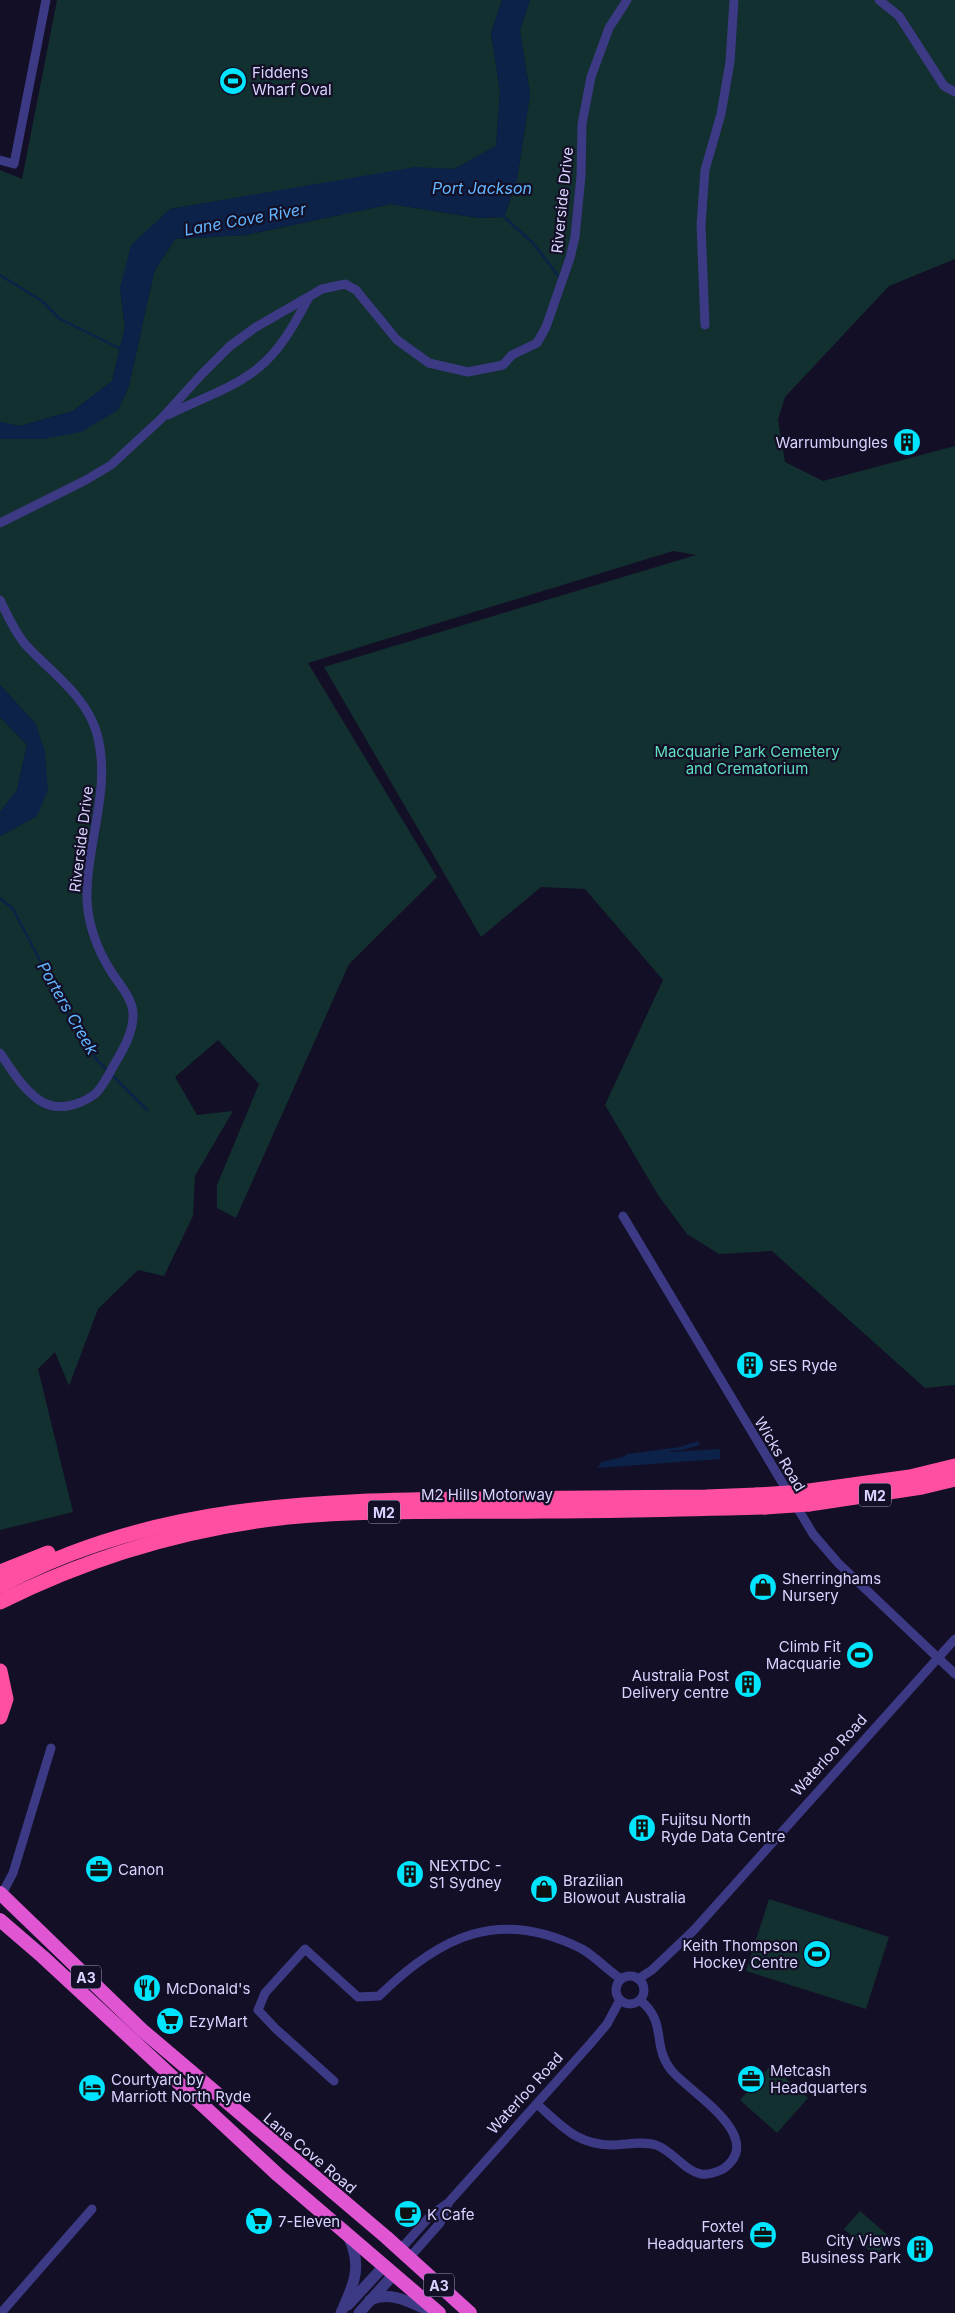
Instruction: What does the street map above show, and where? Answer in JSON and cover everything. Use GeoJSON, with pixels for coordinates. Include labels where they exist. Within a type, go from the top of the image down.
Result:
{"type":"FeatureCollection","features":[{"type":"Feature","properties":{"kind":"highway"},"geometry":{"type":"LineString","coordinates":[[910,1477],[934,1463],[955,1456]]}},
{"type":"Feature","properties":{"kind":"highway","name":"M2 Hills Motorway"},"geometry":{"type":"LineString","coordinates":[[806,1498],[955,1466]]}},
{"type":"Feature","properties":{"kind":"highway","name":"M2 Hills Motorway"},"geometry":{"type":"LineString","coordinates":[[0,1602],[66,1571],[129,1549],[237,1525],[286,1518],[404,1512],[761,1501],[806,1498],[950,1481]]}},
{"type":"Feature","properties":{"kind":"highway","name":"M2 Hills Motorway"},"geometry":{"type":"LineString","coordinates":[[0,1586],[68,1555],[123,1536],[225,1514],[316,1503],[761,1501]]}},
{"type":"Feature","properties":{"kind":"highway","name":"M2"},"geometry":{"type":"LineString","coordinates":[[0,1572],[98,1534],[123,1536]]}},
{"type":"Feature","properties":{"kind":"highway"},"geometry":{"type":"LineString","coordinates":[[0,1671],[6,1698],[0,1717]]}},
{"type":"Feature","properties":{"kind":"highway","name":"Lane Cove Road"},"geometry":{"type":"LineString","coordinates":[[1,1894],[142,2030],[404,2254],[470,2313]]}},
{"type":"Feature","properties":{"kind":"highway","name":"A3"},"geometry":{"type":"LineString","coordinates":[[0,1920],[43,1957],[278,2175],[439,2313]]}},
{"type":"Feature","properties":{"kind":"highway","name":"Waterloo Road"},"geometry":{"type":"LineString","coordinates":[[389,2270],[404,2254]]}},
{"type":"Feature","properties":{"kind":"street"},"geometry":{"type":"LineString","coordinates":[[0,160],[14,164],[46,0]]}},
{"type":"Feature","properties":{"kind":"street","name":"Riverside Drive"},"geometry":{"type":"LineString","coordinates":[[0,523],[104,469],[161,419],[230,346],[256,327],[322,289],[345,284],[361,295],[397,340],[429,363],[468,372],[503,366],[512,355],[537,343],[546,327],[560,288],[575,236],[581,176],[582,124],[591,77],[609,28],[626,0]]}},
{"type":"Feature","properties":{"kind":"street"},"geometry":{"type":"LineString","coordinates":[[706,325],[701,225],[705,170],[721,114],[727,80],[734,0]]}},
{"type":"Feature","properties":{"kind":"street"},"geometry":{"type":"LineString","coordinates":[[878,0],[899,16],[944,86],[955,92]]}},
{"type":"Feature","properties":{"kind":"street","name":"Riverside Drive"},"geometry":{"type":"LineString","coordinates":[[161,419],[256,369],[274,352],[284,339],[309,297]]}},
{"type":"Feature","properties":{"kind":"street","name":"Riverside Drive"},"geometry":{"type":"LineString","coordinates":[[0,600],[18,635],[78,699],[90,716],[97,733],[103,769],[90,865],[89,914],[99,949],[131,1002],[133,1012],[129,1034],[112,1068],[96,1093],[79,1103],[58,1107],[38,1100],[20,1081],[0,1053]]}},
{"type":"Feature","properties":{"kind":"street","name":"Wicks Road"},"geometry":{"type":"LineString","coordinates":[[623,1216],[809,1530],[838,1562],[955,1674]]}},
{"type":"Feature","properties":{"kind":"street","name":"Waterloo Road"},"geometry":{"type":"LineString","coordinates":[[638,1979],[652,1970],[694,1930],[955,1639]]}},
{"type":"Feature","properties":{"kind":"street"},"geometry":{"type":"LineString","coordinates":[[1,1894],[13,1873],[51,1748]]}},
{"type":"Feature","properties":{"kind":"street"},"geometry":{"type":"LineString","coordinates":[[334,2081],[258,2010],[265,1993],[305,1949],[358,1997],[380,1996],[426,1956],[444,1944],[461,1937],[491,1930],[529,1931],[558,1938],[584,1950],[621,1979]]}},
{"type":"Feature","properties":{"kind":"street"},"geometry":{"type":"LineString","coordinates":[[630,1976],[638,1979],[644,1991],[640,2000],[628,2004],[620,2000],[616,1992],[621,1979],[630,1976]]}},
{"type":"Feature","properties":{"kind":"street","name":"Waterloo Road"},"geometry":{"type":"LineString","coordinates":[[404,2254],[431,2216],[448,2204],[607,2024],[620,2000]]}},
{"type":"Feature","properties":{"kind":"street"},"geometry":{"type":"LineString","coordinates":[[537,2104],[576,2137],[587,2143],[602,2145],[650,2144],[667,2151],[687,2167],[700,2174],[724,2168],[734,2156],[736,2145],[734,2132],[726,2120],[667,2064],[660,2051],[658,2022],[649,2006],[640,2000]]}},
{"type":"Feature","properties":{"kind":"street"},"geometry":{"type":"LineString","coordinates":[[5,2312],[92,2210]]}},
{"type":"Feature","properties":{"kind":"street"},"geometry":{"type":"LineString","coordinates":[[341,2313],[352,2288],[357,2266],[354,2251],[345,2232]]}},
{"type":"Feature","properties":{"kind":"street","name":"Waterloo Road"},"geometry":{"type":"LineString","coordinates":[[359,2313],[370,2300],[389,2270]]}},
{"type":"Feature","properties":{"kind":"street","name":"Waterloo Road"},"geometry":{"type":"LineString","coordinates":[[341,2313],[389,2270]]}},
{"type":"Feature","properties":{"kind":"street"},"geometry":{"type":"LineString","coordinates":[[370,2300],[382,2296],[392,2296],[434,2313]]}},
{"type":"Feature","properties":{"kind":"green space"},"geometry":{"type":"Polygon","coordinates":[[[57,0],[502,0],[491,33],[500,92],[496,146],[454,169],[415,168],[170,209],[120,288],[125,327],[112,381],[73,411],[20,426],[0,422],[0,170],[22,179],[57,0]]]}},
{"type":"Feature","properties":{"kind":"green space","name":"Macquarie Park Cemetery and Crematorium"},"geometry":{"type":"Polygon","coordinates":[[[530,0],[955,0],[955,259],[889,286],[785,397],[778,420],[785,462],[823,481],[955,446],[955,1385],[925,1388],[772,1251],[719,1254],[687,1234],[658,1195],[605,1105],[663,980],[585,889],[541,887],[481,937],[324,667],[696,555],[673,551],[308,663],[437,877],[349,964],[236,1218],[217,1208],[217,1185],[259,1084],[218,1040],[175,1077],[197,1115],[233,1111],[195,1176],[193,1216],[164,1276],[138,1270],[98,1309],[69,1386],[55,1352],[38,1369],[73,1512],[0,1530],[0,836],[37,816],[36,724],[0,685],[0,439],[43,439],[118,410],[129,386],[154,272],[175,239],[246,235],[391,204],[479,218],[504,217],[517,180],[530,94],[520,30],[530,0]]]}},
{"type":"Feature","properties":{"kind":"green space"},"geometry":{"type":"Polygon","coordinates":[[[0,717],[27,745],[17,790],[0,812],[0,717]]]}},
{"type":"Feature","properties":{"kind":"green space","name":"Keith Thompson Hockey Centre"},"geometry":{"type":"Polygon","coordinates":[[[769,1899],[889,1937],[866,2009],[746,1971],[769,1899]]]}},
{"type":"Feature","properties":{"kind":"green space"},"geometry":{"type":"Polygon","coordinates":[[[771,2065],[808,2098],[777,2133],[740,2100],[771,2065]]]}},
{"type":"Feature","properties":{"kind":"green space"},"geometry":{"type":"Polygon","coordinates":[[[860,2211],[891,2238],[876,2256],[844,2229],[860,2211]]]}},
{"type":"Feature","properties":{"kind":"water","name":"Port Jackson"},"geometry":{"type":"Polygon","coordinates":[[[502,0],[530,0],[520,30],[530,94],[517,180],[504,217],[479,218],[391,204],[246,235],[175,239],[154,272],[129,386],[118,410],[81,432],[43,439],[0,439],[0,422],[20,426],[73,411],[112,381],[125,327],[120,288],[131,245],[170,209],[415,167],[454,169],[496,146],[500,92],[491,33],[502,0]]]}},
{"type":"Feature","properties":{"kind":"water"},"geometry":{"type":"Polygon","coordinates":[[[0,685],[36,724],[45,752],[48,790],[37,816],[0,836],[0,812],[17,790],[27,745],[0,717],[0,685]]]}},
{"type":"Feature","properties":{"kind":"water"},"geometry":{"type":"Polygon","coordinates":[[[698,1441],[700,1445],[670,1452],[720,1449],[720,1459],[598,1468],[601,1462],[623,1457],[627,1454],[680,1447],[698,1441]]]}},
{"type":"Feature","properties":{"kind":"waterway"},"geometry":{"type":"LineString","coordinates":[[503,216],[532,242],[560,278]]}},
{"type":"Feature","properties":{"kind":"waterway"},"geometry":{"type":"LineString","coordinates":[[0,275],[42,301],[60,319],[123,350]]}},
{"type":"Feature","properties":{"kind":"waterway","name":"Porters Creek"},"geometry":{"type":"LineString","coordinates":[[0,898],[13,909],[73,1023],[96,1059],[147,1110]]}},
{"type":"Feature","properties":{"kind":"place","name":"Fiddens Wharf Oval"},"geometry":{"type":"Point","coordinates":[233,81]}},
{"type":"Feature","properties":{"kind":"place","name":"Warrumbungles"},"geometry":{"type":"Point","coordinates":[907,442]}},
{"type":"Feature","properties":{"kind":"place","name":"SES Ryde"},"geometry":{"type":"Point","coordinates":[750,1365]}},
{"type":"Feature","properties":{"kind":"place","name":"Sherringhams Nursery"},"geometry":{"type":"Point","coordinates":[763,1587]}},
{"type":"Feature","properties":{"kind":"place","name":"Climb Fit Macquarie"},"geometry":{"type":"Point","coordinates":[860,1655]}},
{"type":"Feature","properties":{"kind":"place","name":"Australia Post Delivery centre"},"geometry":{"type":"Point","coordinates":[748,1684]}},
{"type":"Feature","properties":{"kind":"place","name":"Fujitsu North Ryde Data Centre"},"geometry":{"type":"Point","coordinates":[642,1828]}},
{"type":"Feature","properties":{"kind":"place","name":"Canon"},"geometry":{"type":"Point","coordinates":[99,1869]}},
{"type":"Feature","properties":{"kind":"place","name":"NEXTDC - S1 Sydney"},"geometry":{"type":"Point","coordinates":[410,1874]}},
{"type":"Feature","properties":{"kind":"place","name":"Brazilian Blowout Australia"},"geometry":{"type":"Point","coordinates":[544,1889]}},
{"type":"Feature","properties":{"kind":"place","name":"Keith Thompson Hockey Centre"},"geometry":{"type":"Point","coordinates":[817,1954]}},
{"type":"Feature","properties":{"kind":"place","name":"McDonald's"},"geometry":{"type":"Point","coordinates":[147,1988]}},
{"type":"Feature","properties":{"kind":"place","name":"EzyMart"},"geometry":{"type":"Point","coordinates":[170,2021]}},
{"type":"Feature","properties":{"kind":"place","name":"Metcash Headquarters"},"geometry":{"type":"Point","coordinates":[751,2079]}},
{"type":"Feature","properties":{"kind":"place","name":"Courtyard by Marriott North Ryde"},"geometry":{"type":"Point","coordinates":[92,2088]}},
{"type":"Feature","properties":{"kind":"place","name":"K Cafe"},"geometry":{"type":"Point","coordinates":[408,2214]}},
{"type":"Feature","properties":{"kind":"place","name":"7-Eleven"},"geometry":{"type":"Point","coordinates":[259,2221]}},
{"type":"Feature","properties":{"kind":"place","name":"Foxtel Headquarters"},"geometry":{"type":"Point","coordinates":[763,2235]}},
{"type":"Feature","properties":{"kind":"place","name":"City Views Business Park"},"geometry":{"type":"Point","coordinates":[920,2249]}},
{"type":"Feature","properties":{"kind":"water label","name":"Lane Cove River"},"geometry":{"type":"Point","coordinates":[245,219]}}]}
